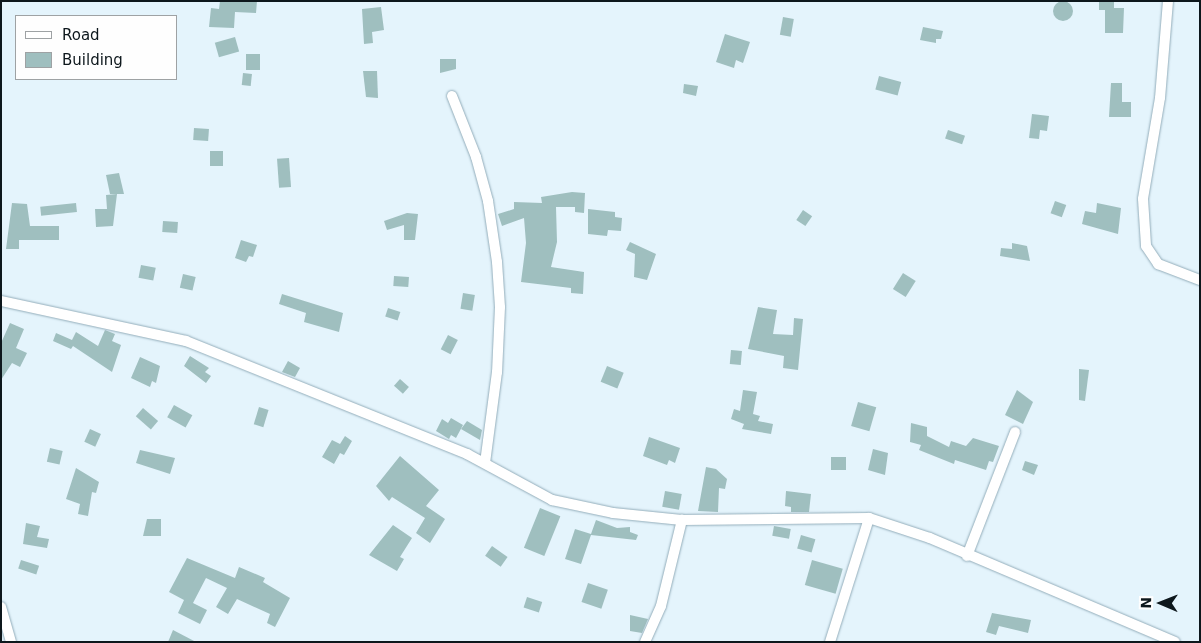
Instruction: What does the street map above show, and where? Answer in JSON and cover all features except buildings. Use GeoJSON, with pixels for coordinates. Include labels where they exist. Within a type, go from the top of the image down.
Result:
{"type":"FeatureCollection","features":[{"type":"Feature","properties":{"kind":"street"},"geometry":{"type":"LineString","coordinates":[[1168,1],[1160,98],[1144,199],[1146,246],[1158,264],[1200,280]]}},
{"type":"Feature","properties":{"kind":"street"},"geometry":{"type":"LineString","coordinates":[[452,96],[479,165],[497,262],[500,307],[497,372],[484,462]]}},
{"type":"Feature","properties":{"kind":"street"},"geometry":{"type":"LineString","coordinates":[[1,301],[186,341],[350,404],[484,462],[552,500],[613,513],[682,520],[869,518],[930,538],[967,556],[1175,642]]}},
{"type":"Feature","properties":{"kind":"street"},"geometry":{"type":"LineString","coordinates":[[967,556],[1016,432]]}},
{"type":"Feature","properties":{"kind":"street"},"geometry":{"type":"LineString","coordinates":[[830,642],[869,518]]}},
{"type":"Feature","properties":{"kind":"street"},"geometry":{"type":"LineString","coordinates":[[645,642],[661,606],[682,520]]}},
{"type":"Feature","properties":{"kind":"street"},"geometry":{"type":"LineString","coordinates":[[1,607],[12,642]]}}]}
